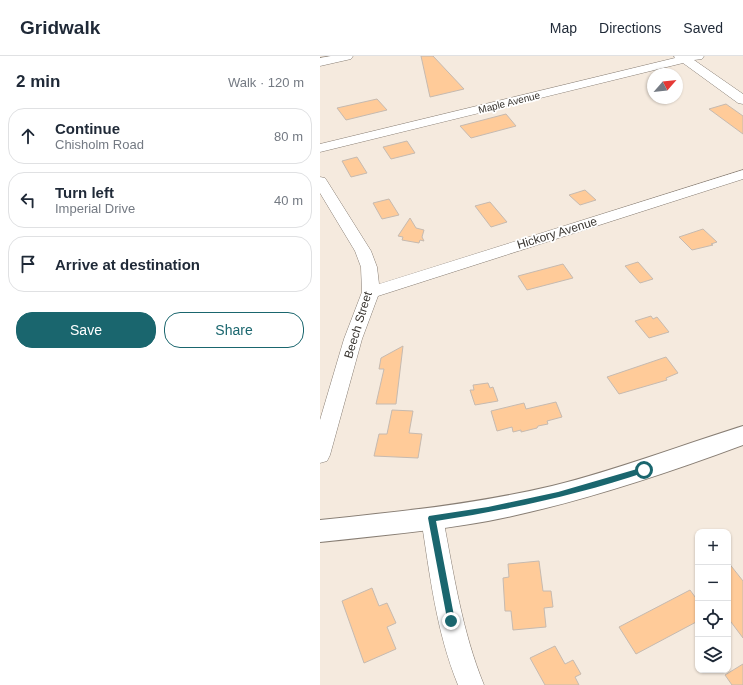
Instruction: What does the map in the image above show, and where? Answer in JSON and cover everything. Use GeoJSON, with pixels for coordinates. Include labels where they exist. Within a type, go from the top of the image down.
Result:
{"type":"FeatureCollection","features":[{"type":"Feature","properties":{"kind":"main road"},"geometry":{"type":"LineString","coordinates":[[320,531],[488,510],[558,495],[657,466],[743,435]]}},
{"type":"Feature","properties":{"kind":"street"},"geometry":{"type":"LineString","coordinates":[[320,62],[347,56]]}},
{"type":"Feature","properties":{"kind":"street","name":"Maple Avenue"},"geometry":{"type":"LineString","coordinates":[[320,148],[683,58],[698,56]]}},
{"type":"Feature","properties":{"kind":"street"},"geometry":{"type":"LineString","coordinates":[[683,58],[743,100]]}},
{"type":"Feature","properties":{"kind":"street","name":"Hickory Avenue"},"geometry":{"type":"LineString","coordinates":[[371,292],[743,174]]}},
{"type":"Feature","properties":{"kind":"street","name":"Beech Street"},"geometry":{"type":"LineString","coordinates":[[320,181],[363,251],[369,267],[371,292],[353,338],[320,455]]}},
{"type":"Feature","properties":{"kind":"street"},"geometry":{"type":"LineString","coordinates":[[432,518],[451,621],[464,670],[471,685]]}},
{"type":"Feature","properties":{"kind":"building"},"geometry":{"type":"Polygon","coordinates":[[[421,56],[433,56],[464,89],[430,97],[421,56]]]}},
{"type":"Feature","properties":{"kind":"building"},"geometry":{"type":"Polygon","coordinates":[[[377,99],[387,110],[346,120],[337,108],[377,99]]]}},
{"type":"Feature","properties":{"kind":"building"},"geometry":{"type":"Polygon","coordinates":[[[726,104],[743,116],[743,134],[709,109],[726,104]]]}},
{"type":"Feature","properties":{"kind":"building"},"geometry":{"type":"Polygon","coordinates":[[[506,114],[516,126],[471,138],[460,126],[506,114]]]}},
{"type":"Feature","properties":{"kind":"building"},"geometry":{"type":"Polygon","coordinates":[[[407,141],[415,153],[391,159],[383,147],[407,141]]]}},
{"type":"Feature","properties":{"kind":"building"},"geometry":{"type":"Polygon","coordinates":[[[357,157],[367,173],[351,177],[342,161],[357,157]]]}},
{"type":"Feature","properties":{"kind":"building"},"geometry":{"type":"Polygon","coordinates":[[[585,190],[596,200],[580,205],[569,195],[585,190]]]}},
{"type":"Feature","properties":{"kind":"building"},"geometry":{"type":"Polygon","coordinates":[[[389,199],[399,215],[382,219],[373,203],[389,199]]]}},
{"type":"Feature","properties":{"kind":"building"},"geometry":{"type":"Polygon","coordinates":[[[490,202],[507,222],[491,227],[475,206],[490,202]]]}},
{"type":"Feature","properties":{"kind":"building"},"geometry":{"type":"Polygon","coordinates":[[[410,218],[416,228],[424,230],[422,237],[424,241],[420,240],[419,243],[402,240],[403,237],[398,236],[410,218]]]}},
{"type":"Feature","properties":{"kind":"building"},"geometry":{"type":"Polygon","coordinates":[[[703,229],[717,242],[711,244],[713,245],[692,250],[679,237],[703,229]]]}},
{"type":"Feature","properties":{"kind":"building"},"geometry":{"type":"Polygon","coordinates":[[[638,262],[653,279],[640,283],[625,266],[638,262]]]}},
{"type":"Feature","properties":{"kind":"building"},"geometry":{"type":"Polygon","coordinates":[[[563,264],[573,278],[527,290],[518,276],[563,264]]]}},
{"type":"Feature","properties":{"kind":"building"},"geometry":{"type":"Polygon","coordinates":[[[651,316],[653,319],[657,317],[669,332],[649,338],[635,321],[651,316]]]}},
{"type":"Feature","properties":{"kind":"building"},"geometry":{"type":"Polygon","coordinates":[[[403,346],[396,404],[376,404],[384,369],[379,369],[381,358],[403,346]]]}},
{"type":"Feature","properties":{"kind":"building"},"geometry":{"type":"Polygon","coordinates":[[[666,357],[678,373],[666,378],[667,380],[619,394],[607,377],[666,357]]]}},
{"type":"Feature","properties":{"kind":"building"},"geometry":{"type":"Polygon","coordinates":[[[488,383],[490,388],[493,387],[498,401],[475,405],[470,390],[474,390],[473,385],[488,383]]]}},
{"type":"Feature","properties":{"kind":"building"},"geometry":{"type":"Polygon","coordinates":[[[556,402],[562,417],[547,421],[548,424],[521,432],[521,430],[513,432],[512,427],[497,431],[491,411],[524,403],[526,409],[556,402]]]}},
{"type":"Feature","properties":{"kind":"building"},"geometry":{"type":"Polygon","coordinates":[[[392,410],[413,411],[409,433],[422,434],[418,458],[374,456],[379,434],[387,434],[392,410]]]}},
{"type":"Feature","properties":{"kind":"building"},"geometry":{"type":"Polygon","coordinates":[[[539,561],[543,591],[551,591],[553,607],[544,608],[546,627],[513,630],[511,611],[505,611],[503,578],[509,577],[508,564],[539,561]]]}},
{"type":"Feature","properties":{"kind":"building"},"geometry":{"type":"Polygon","coordinates":[[[731,566],[743,581],[743,638],[731,622],[731,566]]]}},
{"type":"Feature","properties":{"kind":"building"},"geometry":{"type":"Polygon","coordinates":[[[372,588],[379,606],[387,603],[396,623],[387,627],[396,649],[364,663],[342,601],[372,588]]]}},
{"type":"Feature","properties":{"kind":"building"},"geometry":{"type":"Polygon","coordinates":[[[690,590],[695,597],[695,623],[636,654],[619,627],[690,590]]]}},
{"type":"Feature","properties":{"kind":"building"},"geometry":{"type":"Polygon","coordinates":[[[555,646],[565,664],[573,660],[581,674],[575,677],[579,685],[545,685],[530,658],[555,646]]]}},
{"type":"Feature","properties":{"kind":"building"},"geometry":{"type":"Polygon","coordinates":[[[743,664],[743,685],[732,685],[725,675],[731,673],[731,671],[743,664]]]}},
{"type":"Feature","properties":{"kind":"route"},"geometry":{"type":"LineString","coordinates":[[451,621],[432,518],[488,510],[558,495],[644,470]]}}]}
